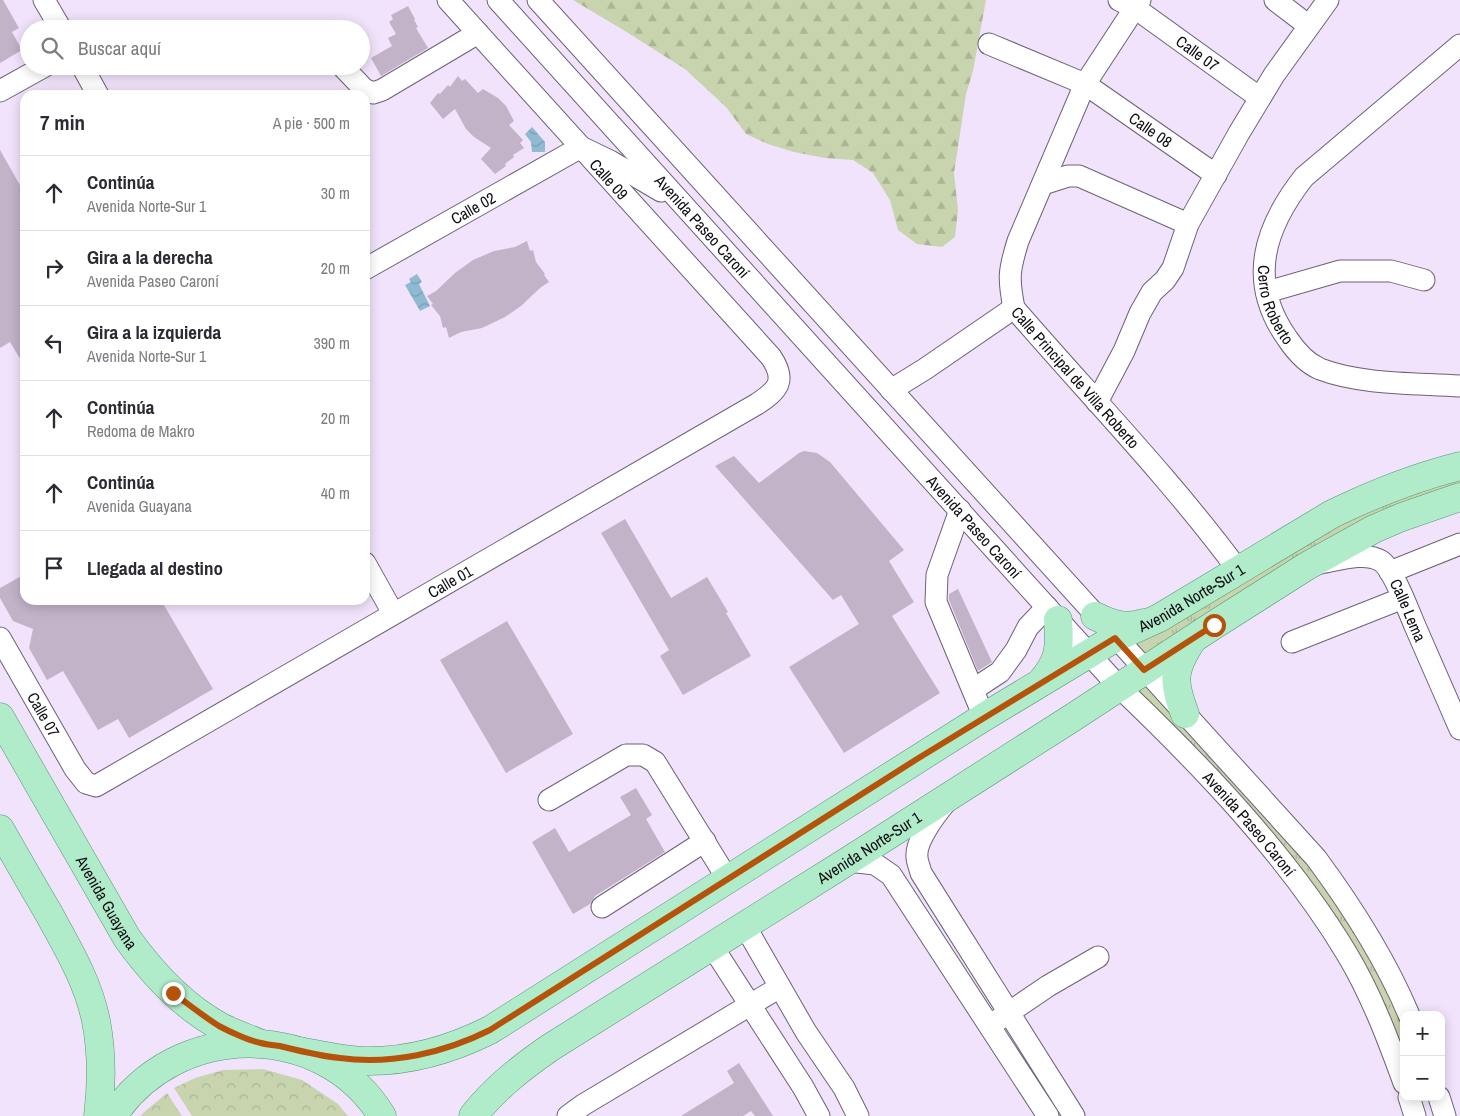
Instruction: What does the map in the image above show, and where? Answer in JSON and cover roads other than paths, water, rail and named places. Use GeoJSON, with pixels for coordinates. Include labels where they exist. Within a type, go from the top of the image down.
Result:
{"type":"FeatureCollection","features":[{"type":"Feature","properties":{"kind":"main road","name":"Avenida Norte-Sur 1"},"geometry":{"type":"LineString","coordinates":[[299,1052],[364,1061],[393,1059],[424,1054],[471,1039],[490,1030],[727,878],[984,717],[1115,638],[1159,618],[1297,534],[1362,500],[1427,475],[1460,466]]}},
{"type":"Feature","properties":{"kind":"main road","name":"Avenida Norte-Sur 1"},"geometry":{"type":"LineString","coordinates":[[473,1116],[486,1099],[505,1080],[551,1047],[848,861],[1307,566],[1374,529],[1460,497]]}},
{"type":"Feature","properties":{"kind":"main road"},"geometry":{"type":"LineString","coordinates":[[1039,685],[1051,671],[1057,659],[1060,644],[1052,614]]}},
{"type":"Feature","properties":{"kind":"main road"},"geometry":{"type":"LineString","coordinates":[[1095,616],[1122,626],[1140,624],[1159,618]]}},
{"type":"Feature","properties":{"kind":"main road"},"geometry":{"type":"LineString","coordinates":[[1185,714],[1178,697],[1176,675],[1180,658],[1193,638]]}},
{"type":"Feature","properties":{"kind":"main road","name":"Avenida Guayana"},"geometry":{"type":"LineString","coordinates":[[0,717],[127,938],[142,959],[173,993],[197,1011],[221,1027],[259,1043]]}},
{"type":"Feature","properties":{"kind":"main road"},"geometry":{"type":"LineString","coordinates":[[0,829],[9,853],[72,954],[87,989],[96,1020],[101,1054],[101,1095],[98,1116]]}},
{"type":"Feature","properties":{"kind":"main road"},"geometry":{"type":"LineString","coordinates":[[113,1116],[131,1093],[163,1067],[199,1050],[239,1043],[280,1046],[318,1059],[352,1081],[366,1095],[382,1116]]}},
{"type":"Feature","properties":{"kind":"street"},"geometry":{"type":"LineString","coordinates":[[44,0],[55,20]]}},
{"type":"Feature","properties":{"kind":"street","name":"Calle 09"},"geometry":{"type":"LineString","coordinates":[[448,0],[771,358]]}},
{"type":"Feature","properties":{"kind":"street","name":"Avenida Paseo Caroní"},"geometry":{"type":"LineString","coordinates":[[498,0],[1052,614],[1119,687],[1207,776],[1300,883],[1348,956],[1382,1027],[1400,1073]]}},
{"type":"Feature","properties":{"kind":"street","name":"Avenida Paseo Caroní"},"geometry":{"type":"LineString","coordinates":[[538,0],[1316,858],[1339,889],[1376,948],[1407,1011]]}},
{"type":"Feature","properties":{"kind":"street"},"geometry":{"type":"LineString","coordinates":[[1275,0],[1309,26]]}},
{"type":"Feature","properties":{"kind":"street"},"geometry":{"type":"LineString","coordinates":[[1097,402],[1124,351],[1140,313],[1152,292],[1165,280],[1173,268],[1188,224],[1260,98],[1274,75],[1328,0]]}},
{"type":"Feature","properties":{"kind":"street","name":"Calle Principal de Villa Roberto"},"geometry":{"type":"LineString","coordinates":[[1131,2],[1085,84],[1018,240],[1011,265],[1009,282],[1014,308],[1171,486],[1214,537],[1238,570]]}},
{"type":"Feature","properties":{"kind":"street","name":"Calle 07"},"geometry":{"type":"LineString","coordinates":[[1131,2],[1260,98]]}},
{"type":"Feature","properties":{"kind":"street"},"geometry":{"type":"LineString","coordinates":[[370,92],[373,93],[382,90],[478,33]]}},
{"type":"Feature","properties":{"kind":"street","name":"Calle 08"},"geometry":{"type":"LineString","coordinates":[[989,44],[1085,84],[1216,175]]}},
{"type":"Feature","properties":{"kind":"street","name":"Cerro Roberto"},"geometry":{"type":"LineString","coordinates":[[1460,45],[1304,177],[1291,193],[1270,233],[1264,255],[1264,276],[1267,292],[1281,329],[1301,355],[1317,368],[1355,378],[1460,386]]}},
{"type":"Feature","properties":{"kind":"street"},"geometry":{"type":"LineString","coordinates":[[0,91],[29,75]]}},
{"type":"Feature","properties":{"kind":"street"},"geometry":{"type":"LineString","coordinates":[[87,75],[95,90]]}},
{"type":"Feature","properties":{"kind":"street"},"geometry":{"type":"LineString","coordinates":[[351,75],[366,90]]}},
{"type":"Feature","properties":{"kind":"street"},"geometry":{"type":"LineString","coordinates":[[580,147],[634,174],[681,203]]}},
{"type":"Feature","properties":{"kind":"street","name":"Calle 02"},"geometry":{"type":"LineString","coordinates":[[370,266],[580,147]]}},
{"type":"Feature","properties":{"kind":"street"},"geometry":{"type":"LineString","coordinates":[[1043,184],[1068,176],[1079,176],[1188,224]]}},
{"type":"Feature","properties":{"kind":"street"},"geometry":{"type":"LineString","coordinates":[[1267,292],[1340,271],[1391,271],[1424,280]]}},
{"type":"Feature","properties":{"kind":"street"},"geometry":{"type":"LineString","coordinates":[[891,390],[925,370],[1014,308]]}},
{"type":"Feature","properties":{"kind":"street","name":"Calle 01"},"geometry":{"type":"LineString","coordinates":[[91,785],[101,784],[393,613],[757,404],[772,394],[778,386],[779,371],[771,358]]}},
{"type":"Feature","properties":{"kind":"street"},"geometry":{"type":"LineString","coordinates":[[960,510],[937,575],[936,602],[974,689],[984,717]]}},
{"type":"Feature","properties":{"kind":"street"},"geometry":{"type":"LineString","coordinates":[[1390,572],[1460,544]]}},
{"type":"Feature","properties":{"kind":"street","name":"Calle Lema"},"geometry":{"type":"LineString","coordinates":[[1307,566],[1366,557],[1382,561],[1390,572],[1403,598],[1460,729]]}},
{"type":"Feature","properties":{"kind":"street"},"geometry":{"type":"LineString","coordinates":[[370,572],[393,613]]}},
{"type":"Feature","properties":{"kind":"street"},"geometry":{"type":"LineString","coordinates":[[1292,642],[1403,598]]}},
{"type":"Feature","properties":{"kind":"street"},"geometry":{"type":"LineString","coordinates":[[974,689],[1000,672],[1016,650],[1028,627],[1052,614]]}},
{"type":"Feature","properties":{"kind":"street","name":"Calle 07"},"geometry":{"type":"LineString","coordinates":[[0,638],[75,769],[86,783],[91,785]]}},
{"type":"Feature","properties":{"kind":"street"},"geometry":{"type":"LineString","coordinates":[[549,800],[626,755],[643,755],[655,762],[727,878]]}},
{"type":"Feature","properties":{"kind":"street"},"geometry":{"type":"LineString","coordinates":[[954,792],[936,814],[920,843],[916,856],[921,873],[1074,1116]]}},
{"type":"Feature","properties":{"kind":"street"},"geometry":{"type":"LineString","coordinates":[[602,907],[705,841]]}},
{"type":"Feature","properties":{"kind":"street"},"geometry":{"type":"LineString","coordinates":[[848,861],[875,864],[891,875],[1048,1116]]}},
{"type":"Feature","properties":{"kind":"street"},"geometry":{"type":"LineString","coordinates":[[745,926],[806,1032],[844,1088],[858,1116]]}},
{"type":"Feature","properties":{"kind":"street"},"geometry":{"type":"LineString","coordinates":[[712,946],[803,1087],[819,1116]]}},
{"type":"Feature","properties":{"kind":"street"},"geometry":{"type":"LineString","coordinates":[[989,1026],[1048,986],[1098,957]]}},
{"type":"Feature","properties":{"kind":"street"},"geometry":{"type":"LineString","coordinates":[[568,1116],[583,1104],[780,987]]}},
{"type":"Feature","properties":{"kind":"street"},"geometry":{"type":"LineString","coordinates":[[1410,1101],[1415,1116]]}},
{"type":"Feature","properties":{"kind":"street"},"geometry":{"type":"LineString","coordinates":[[1440,1101],[1445,1116]]}},
{"type":"Feature","properties":{"kind":"water"},"geometry":{"type":"Polygon","coordinates":[[[532,127],[545,142],[545,152],[532,152],[531,142],[525,134],[532,127]]]}},
{"type":"Feature","properties":{"kind":"water"},"geometry":{"type":"Polygon","coordinates":[[[417,274],[422,282],[419,284],[430,306],[420,311],[405,285],[411,282],[409,279],[417,274]]]}}]}
